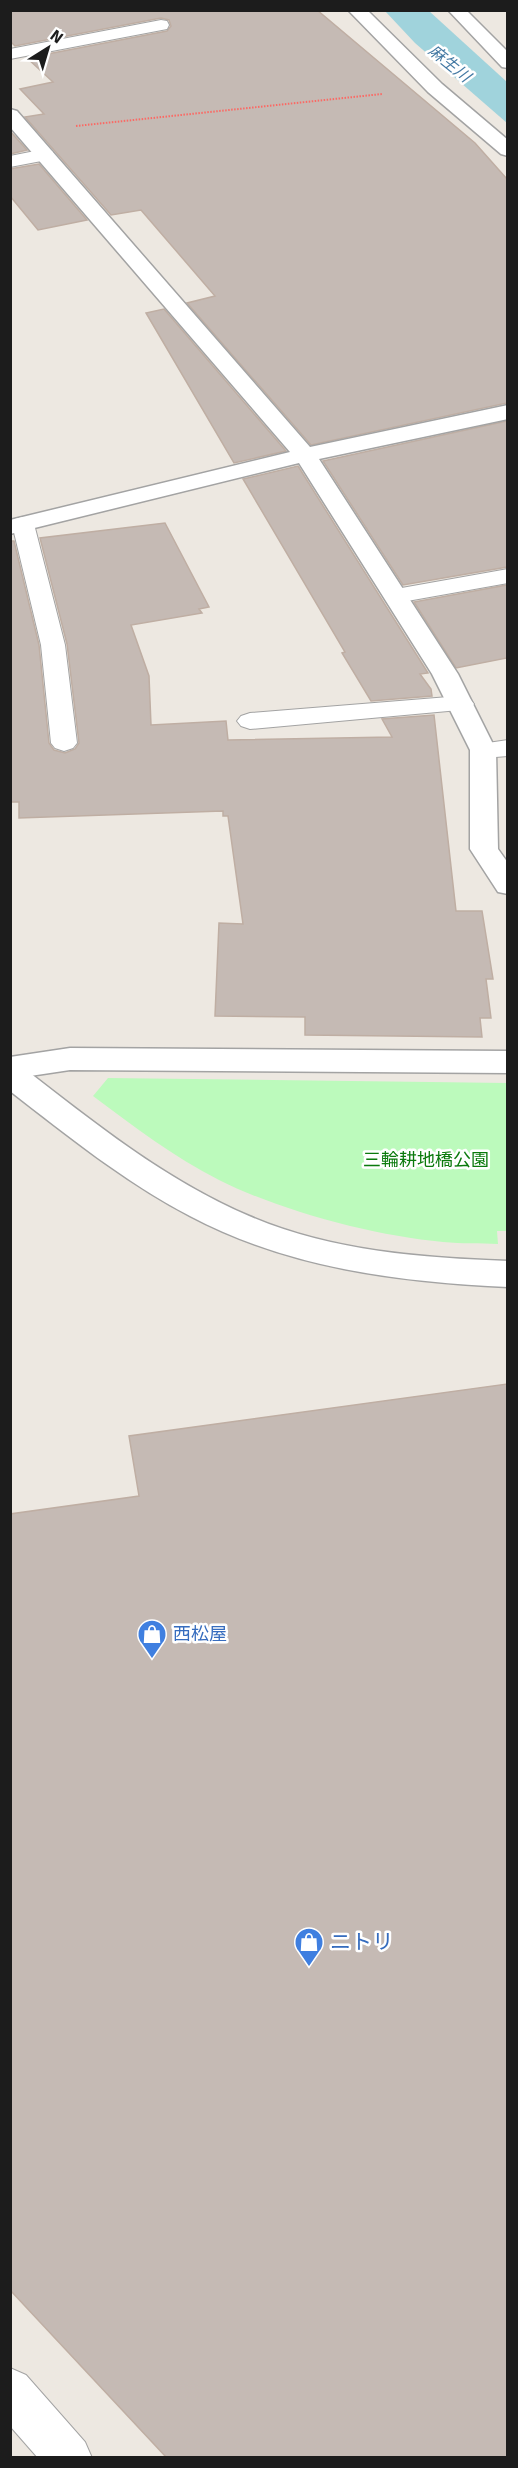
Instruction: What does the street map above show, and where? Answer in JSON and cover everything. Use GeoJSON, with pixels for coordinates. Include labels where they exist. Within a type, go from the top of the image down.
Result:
{"type":"FeatureCollection","features":[{"type":"Feature","properties":{"kind":"street"},"geometry":{"type":"LineString","coordinates":[[356,10],[435,88],[507,150]]}},
{"type":"Feature","properties":{"kind":"street"},"geometry":{"type":"LineString","coordinates":[[456,10],[507,63]]}},
{"type":"Feature","properties":{"kind":"street"},"geometry":{"type":"LineString","coordinates":[[15,122],[305,455],[446,674],[460,704],[495,749],[484,849],[507,885]]}},
{"type":"Feature","properties":{"kind":"street"},"geometry":{"type":"LineString","coordinates":[[17,526],[305,455],[507,412]]}},
{"type":"Feature","properties":{"kind":"street"},"geometry":{"type":"LineString","coordinates":[[10,1068],[70,1059],[507,1062]]}},
{"type":"Feature","properties":{"kind":"street"},"geometry":{"type":"LineString","coordinates":[[10,1074],[104,1148],[154,1180],[203,1209],[266,1235],[336,1255],[410,1268],[507,1274]]}},
{"type":"Feature","properties":{"kind":"lane"},"geometry":{"type":"LineString","coordinates":[[10,54],[161,25]]}},
{"type":"Feature","properties":{"kind":"lane"},"geometry":{"type":"LineString","coordinates":[[10,162],[45,155]]}},
{"type":"Feature","properties":{"kind":"lane"},"geometry":{"type":"LineString","coordinates":[[17,526],[52,645],[64,743]]}},
{"type":"Feature","properties":{"kind":"lane"},"geometry":{"type":"LineString","coordinates":[[396,596],[507,576]]}},
{"type":"Feature","properties":{"kind":"lane"},"geometry":{"type":"LineString","coordinates":[[250,721],[460,704]]}},
{"type":"Feature","properties":{"kind":"lane"},"geometry":{"type":"LineString","coordinates":[[10,2391],[69,2457]]}},
{"type":"Feature","properties":{"kind":"path"},"geometry":{"type":"LineString","coordinates":[[15,122],[435,88]]}},
{"type":"Feature","properties":{"kind":"green space","name":"三輪耕地橋公園"},"geometry":{"type":"Polygon","coordinates":[[[108,1078],[507,1083],[507,1231],[497,1231],[498,1244],[450,1243],[416,1239],[358,1228],[270,1202],[219,1180],[186,1161],[93,1096],[108,1078]]]}},
{"type":"Feature","properties":{"kind":"water","name":"麻生川"},"geometry":{"type":"Polygon","coordinates":[[[385,11],[429,11],[507,82],[507,123],[415,43],[385,11]]]}},
{"type":"Feature","properties":{"kind":"building"},"geometry":{"type":"Polygon","coordinates":[[[10,10],[317,10],[475,143],[507,179],[507,403],[311,445],[187,303],[215,296],[141,210],[111,215],[25,117],[44,114],[20,89],[53,82],[27,58],[167,31],[171,26],[169,20],[161,18],[15,46],[10,41],[10,10]]]}},
{"type":"Feature","properties":{"kind":"building"},"geometry":{"type":"Polygon","coordinates":[[[10,131],[27,150],[10,154],[10,131]]]}},
{"type":"Feature","properties":{"kind":"building"},"geometry":{"type":"Polygon","coordinates":[[[39,164],[87,220],[38,230],[10,196],[10,169],[39,164]]]}},
{"type":"Feature","properties":{"kind":"building"},"geometry":{"type":"Polygon","coordinates":[[[164,309],[286,451],[234,463],[146,313],[164,309]]]}},
{"type":"Feature","properties":{"kind":"building"},"geometry":{"type":"Polygon","coordinates":[[[507,421],[507,567],[403,585],[323,461],[507,421]]]}},
{"type":"Feature","properties":{"kind":"building"},"geometry":{"type":"Polygon","coordinates":[[[298,466],[428,673],[420,674],[431,689],[432,696],[371,701],[342,653],[345,652],[243,479],[298,466]]]}},
{"type":"Feature","properties":{"kind":"building"},"geometry":{"type":"Polygon","coordinates":[[[165,523],[209,607],[199,609],[202,613],[131,625],[149,676],[151,725],[226,721],[228,740],[392,737],[382,719],[434,715],[456,911],[482,911],[493,979],[486,979],[491,1018],[480,1018],[482,1037],[305,1035],[305,1017],[215,1016],[219,923],[243,924],[228,816],[223,816],[223,811],[19,818],[19,802],[10,802],[10,541],[14,541],[39,645],[49,743],[54,750],[65,753],[75,749],[79,743],[67,644],[40,538],[165,523]]]}},
{"type":"Feature","properties":{"kind":"building"},"geometry":{"type":"Polygon","coordinates":[[[507,585],[507,658],[456,668],[414,602],[507,585]]]}},
{"type":"Feature","properties":{"kind":"building"},"geometry":{"type":"Polygon","coordinates":[[[507,1384],[507,2457],[166,2457],[10,2290],[10,1514],[139,1496],[129,1436],[507,1384]]]}},
{"type":"Feature","properties":{"kind":"place","name":"西松屋"},"geometry":{"type":"Point","coordinates":[152,1660]}},
{"type":"Feature","properties":{"kind":"place","name":"ニトリ"},"geometry":{"type":"Point","coordinates":[309,1968]}}]}
